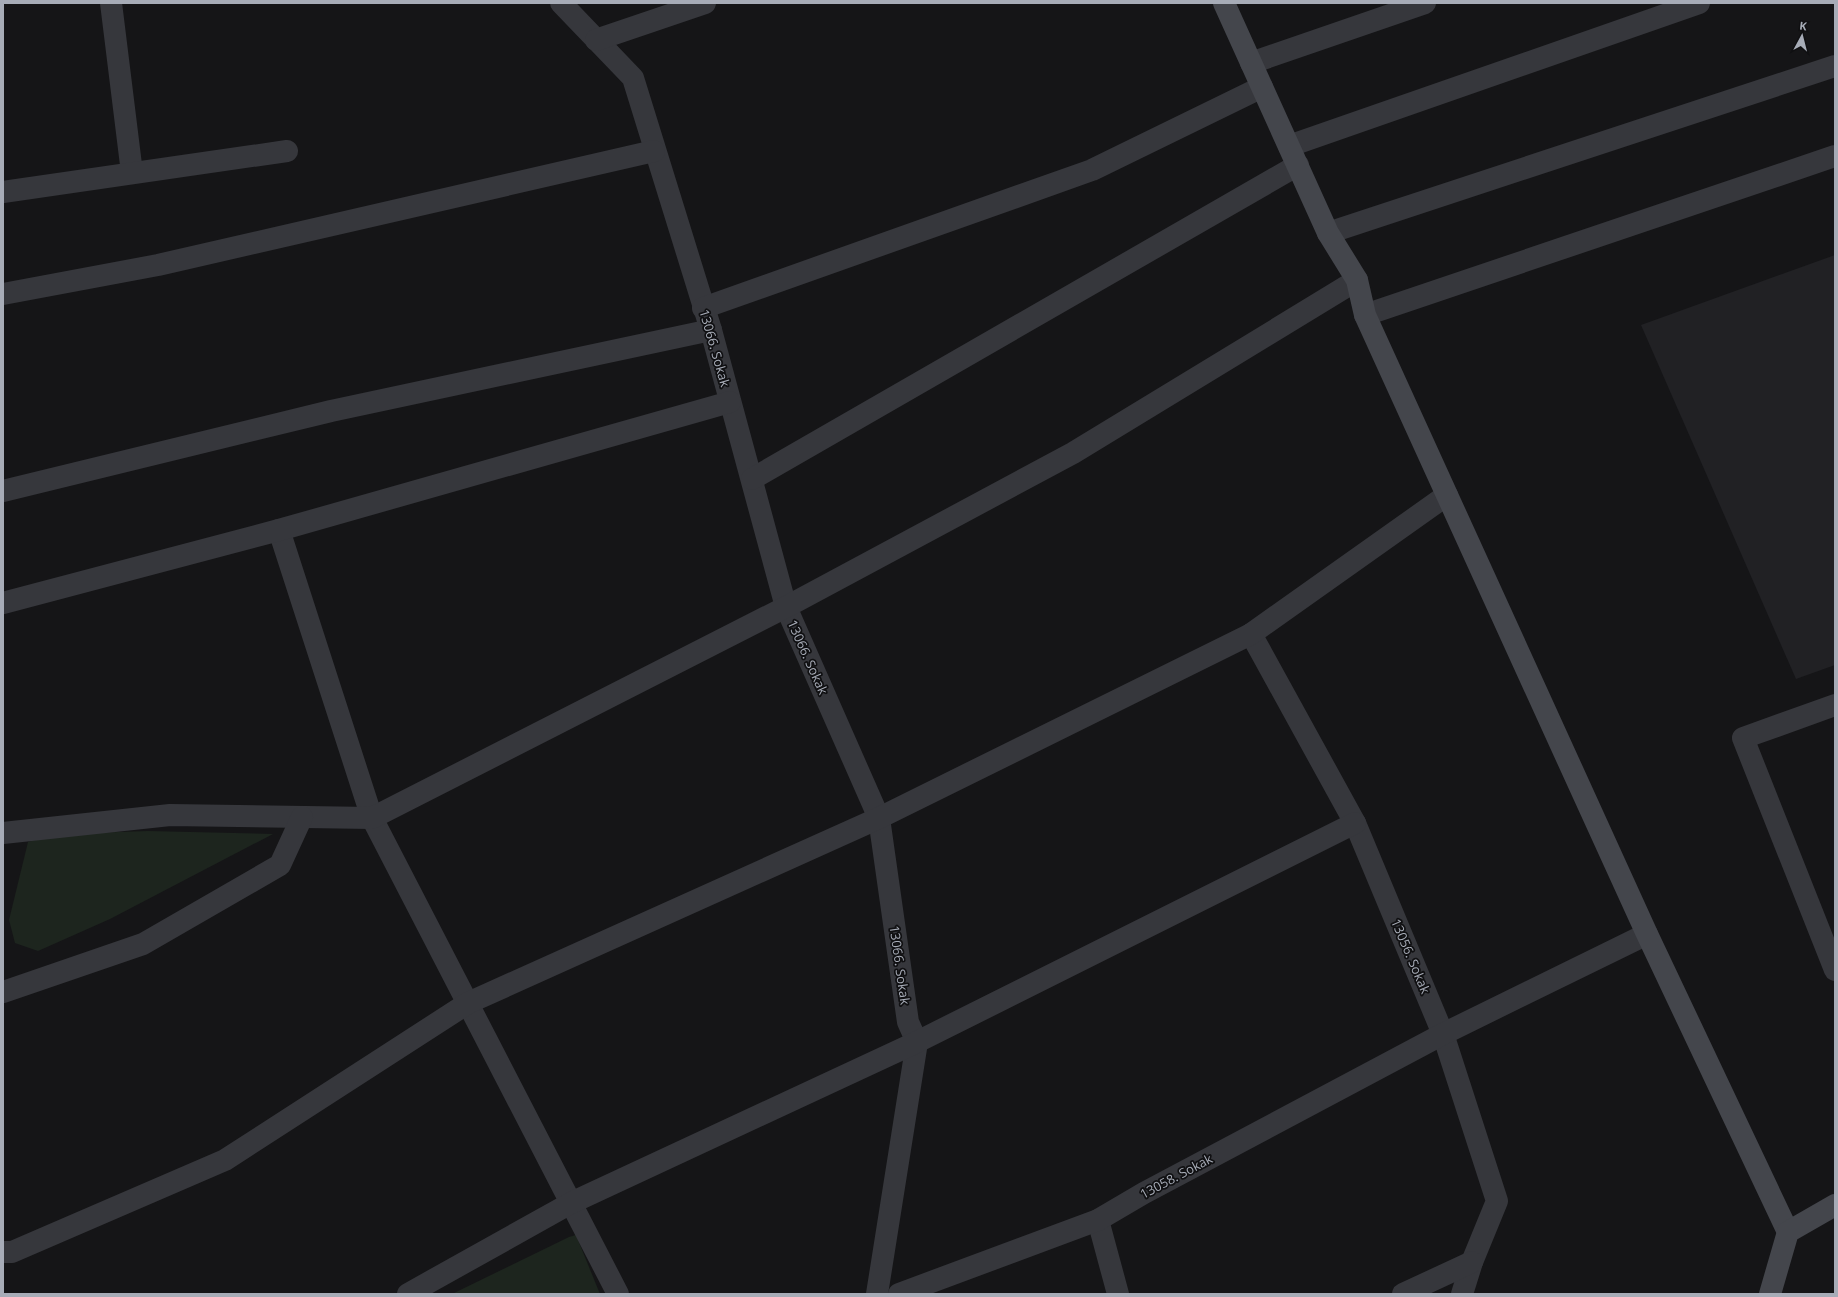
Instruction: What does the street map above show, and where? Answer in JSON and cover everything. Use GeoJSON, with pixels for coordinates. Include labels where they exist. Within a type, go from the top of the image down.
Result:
{"type":"FeatureCollection","features":[{"type":"Feature","properties":{"kind":"main road"},"geometry":{"type":"LineString","coordinates":[[1224,3],[1328,233],[1357,280],[1365,315],[1647,934],[1788,1232],[1770,1294]]}},
{"type":"Feature","properties":{"kind":"main road"},"geometry":{"type":"LineString","coordinates":[[1788,1232],[1835,1205]]}},
{"type":"Feature","properties":{"kind":"street"},"geometry":{"type":"LineString","coordinates":[[111,3],[132,173]]}},
{"type":"Feature","properties":{"kind":"street","name":"13066. Sokak"},"geometry":{"type":"LineString","coordinates":[[560,3],[632,78],[711,330],[786,607],[879,818],[908,1022],[917,1042]]}},
{"type":"Feature","properties":{"kind":"street"},"geometry":{"type":"LineString","coordinates":[[596,40],[705,3]]}},
{"type":"Feature","properties":{"kind":"street"},"geometry":{"type":"LineString","coordinates":[[1251,63],[1425,3]]}},
{"type":"Feature","properties":{"kind":"street"},"geometry":{"type":"LineString","coordinates":[[752,479],[1293,156],[1699,3]]}},
{"type":"Feature","properties":{"kind":"street"},"geometry":{"type":"LineString","coordinates":[[1328,233],[1835,66]]}},
{"type":"Feature","properties":{"kind":"street"},"geometry":{"type":"LineString","coordinates":[[703,308],[1092,170],[1262,87]]}},
{"type":"Feature","properties":{"kind":"street"},"geometry":{"type":"LineString","coordinates":[[3,192],[287,151]]}},
{"type":"Feature","properties":{"kind":"street"},"geometry":{"type":"LineString","coordinates":[[3,294],[166,263],[654,151]]}},
{"type":"Feature","properties":{"kind":"street"},"geometry":{"type":"LineString","coordinates":[[1365,315],[1835,156]]}},
{"type":"Feature","properties":{"kind":"street"},"geometry":{"type":"LineString","coordinates":[[3,833],[170,815],[372,818],[786,607],[1073,453],[1357,280]]}},
{"type":"Feature","properties":{"kind":"street"},"geometry":{"type":"LineString","coordinates":[[3,491],[331,410],[711,330]]}},
{"type":"Feature","properties":{"kind":"street"},"geometry":{"type":"LineString","coordinates":[[3,603],[279,530],[730,402]]}},
{"type":"Feature","properties":{"kind":"street"},"geometry":{"type":"LineString","coordinates":[[3,1252],[12,1252],[225,1160],[468,1003],[879,818],[1251,634],[1447,495]]}},
{"type":"Feature","properties":{"kind":"street"},"geometry":{"type":"LineString","coordinates":[[279,530],[372,818],[618,1294]]}},
{"type":"Feature","properties":{"kind":"street","name":"13056. Sokak"},"geometry":{"type":"LineString","coordinates":[[1251,634],[1354,823],[1444,1034],[1497,1201],[1472,1262],[1462,1294]]}},
{"type":"Feature","properties":{"kind":"street"},"geometry":{"type":"LineString","coordinates":[[1835,705],[1743,738],[1835,970]]}},
{"type":"Feature","properties":{"kind":"street"},"geometry":{"type":"LineString","coordinates":[[3,992],[143,944],[280,865],[302,817]]}},
{"type":"Feature","properties":{"kind":"street"},"geometry":{"type":"LineString","coordinates":[[408,1294],[571,1203],[917,1042],[1354,823]]}},
{"type":"Feature","properties":{"kind":"street","name":"13058. Sokak"},"geometry":{"type":"LineString","coordinates":[[899,1294],[1098,1220],[1144,1193],[1444,1034],[1647,934]]}},
{"type":"Feature","properties":{"kind":"street"},"geometry":{"type":"LineString","coordinates":[[877,1294],[917,1042]]}},
{"type":"Feature","properties":{"kind":"street"},"geometry":{"type":"LineString","coordinates":[[1098,1220],[1118,1294]]}},
{"type":"Feature","properties":{"kind":"street"},"geometry":{"type":"LineString","coordinates":[[1403,1294],[1472,1262]]}},
{"type":"Feature","properties":{"kind":"shaded area"},"geometry":{"type":"Polygon","coordinates":[[[1835,255],[1835,665],[1796,679],[1641,325],[1835,255]]]}},
{"type":"Feature","properties":{"kind":"shaded area"},"geometry":{"type":"Polygon","coordinates":[[[148,831],[273,834],[110,919],[38,951],[15,943],[9,920],[28,842],[57,834],[148,831]]]}},
{"type":"Feature","properties":{"kind":"shaded area"},"geometry":{"type":"Polygon","coordinates":[[[576,1235],[600,1294],[452,1294],[569,1237],[576,1235]]]}}]}
